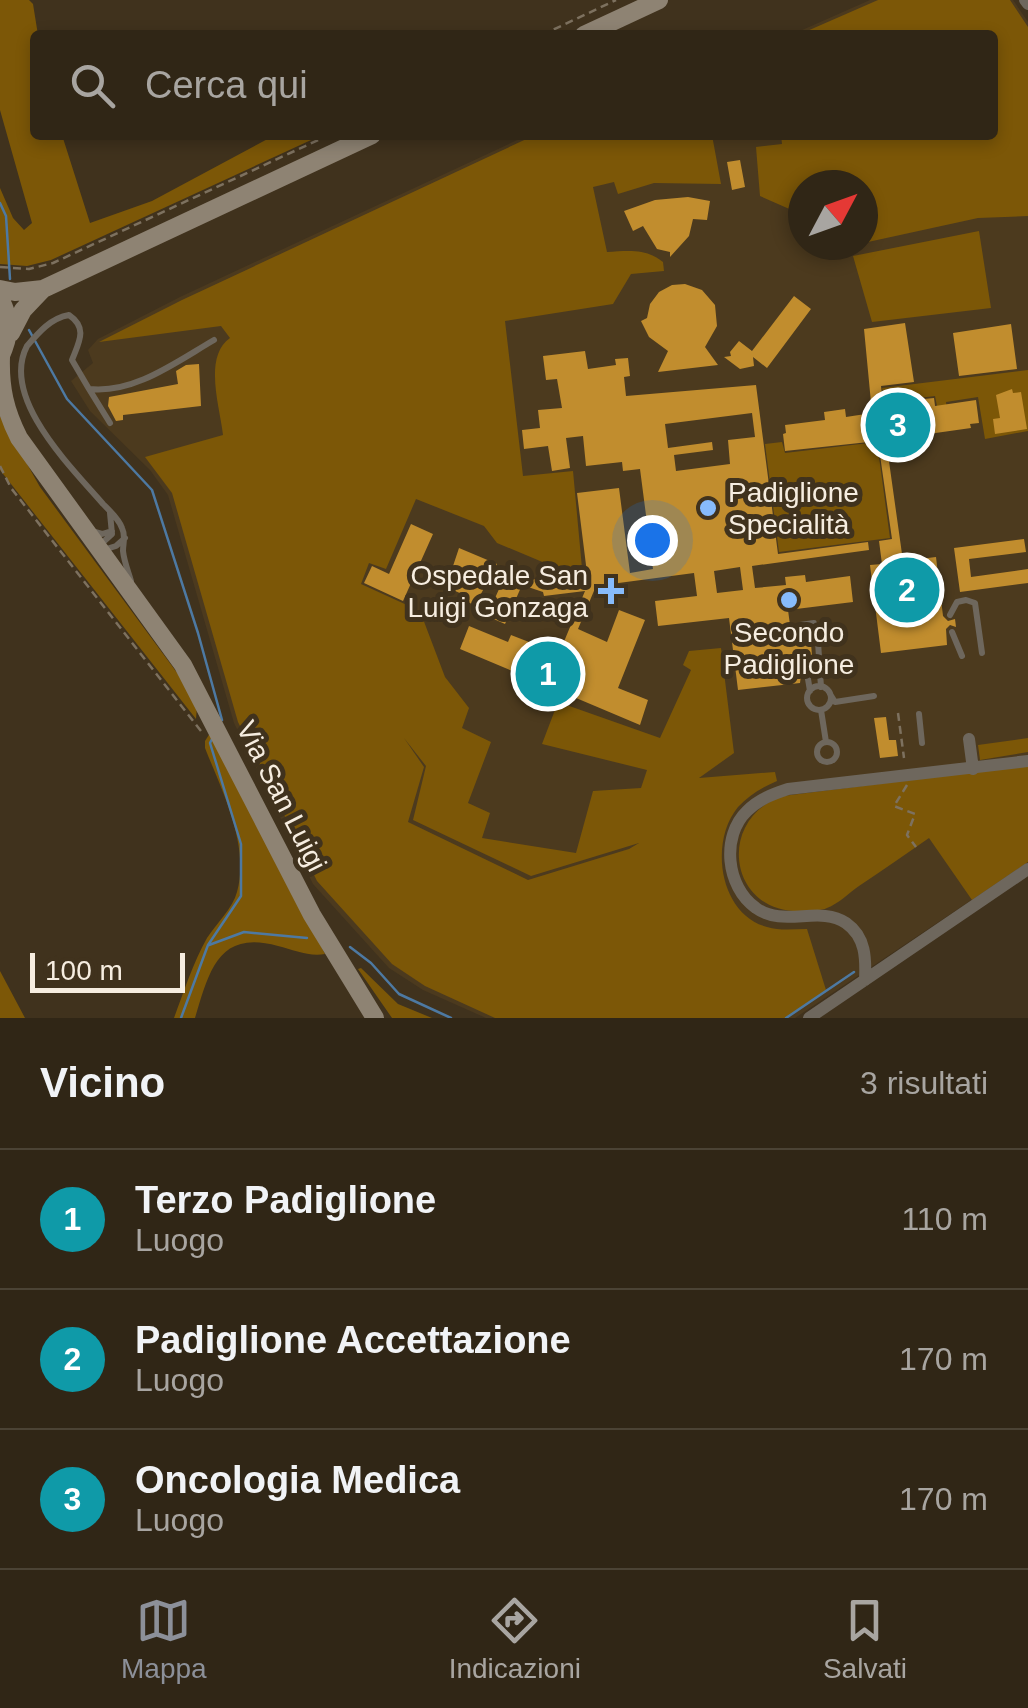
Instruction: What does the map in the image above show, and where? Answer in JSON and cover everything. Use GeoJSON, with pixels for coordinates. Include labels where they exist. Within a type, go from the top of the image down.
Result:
{"type":"FeatureCollection","features":[{"type":"Feature","properties":{"kind":"street"},"geometry":{"type":"LineString","coordinates":[[595,30],[659,0]]}},
{"type":"Feature","properties":{"kind":"street"},"geometry":{"type":"LineString","coordinates":[[0,289],[43,290],[361,140]]}},
{"type":"Feature","properties":{"kind":"street"},"geometry":{"type":"LineString","coordinates":[[0,357],[24,310],[43,290]]}},
{"type":"Feature","properties":{"kind":"street"},"geometry":{"type":"LineString","coordinates":[[0,299],[9,316],[9,336]]}},
{"type":"Feature","properties":{"kind":"street","name":"Via San Luigi"},"geometry":{"type":"LineString","coordinates":[[0,357],[3,410],[32,460],[183,665],[312,915],[376,1018]]}},
{"type":"Feature","properties":{"kind":"street"},"geometry":{"type":"LineString","coordinates":[[969,739],[973,768]]}},
{"type":"Feature","properties":{"kind":"street"},"geometry":{"type":"LineString","coordinates":[[865,980],[864,947],[847,924],[824,917],[776,918],[753,907],[745,898],[738,888],[730,854],[735,828],[755,804],[788,789],[1028,761]]}},
{"type":"Feature","properties":{"kind":"street"},"geometry":{"type":"LineString","coordinates":[[809,1018],[1028,869]]}},
{"type":"Feature","properties":{"kind":"lane","name":"Via San Luigi"},"geometry":{"type":"LineString","coordinates":[[88,389],[72,360],[81,338],[78,322],[69,315],[58,317],[21,354],[16,392],[34,425],[122,526],[123,549],[137,601]]}},
{"type":"Feature","properties":{"kind":"lane"},"geometry":{"type":"LineString","coordinates":[[88,389],[116,390],[132,384],[214,340]]}},
{"type":"Feature","properties":{"kind":"lane"},"geometry":{"type":"LineString","coordinates":[[88,389],[110,424]]}},
{"type":"Feature","properties":{"kind":"lane","name":"Via San Luigi"},"geometry":{"type":"LineString","coordinates":[[32,460],[83,522],[95,532],[112,530]]}},
{"type":"Feature","properties":{"kind":"lane"},"geometry":{"type":"LineString","coordinates":[[97,548],[112,530],[110,511]]}},
{"type":"Feature","properties":{"kind":"lane"},"geometry":{"type":"LineString","coordinates":[[97,548],[111,550],[124,538]]}},
{"type":"Feature","properties":{"kind":"lane"},"geometry":{"type":"LineString","coordinates":[[950,615],[957,602],[975,604],[982,653]]}},
{"type":"Feature","properties":{"kind":"lane"},"geometry":{"type":"LineString","coordinates":[[802,639],[800,625],[814,623],[820,687],[835,702],[874,696]]}},
{"type":"Feature","properties":{"kind":"lane"},"geometry":{"type":"LineString","coordinates":[[952,632],[962,656]]}},
{"type":"Feature","properties":{"kind":"lane"},"geometry":{"type":"LineString","coordinates":[[818,642],[828,640]]}},
{"type":"Feature","properties":{"kind":"lane"},"geometry":{"type":"LineString","coordinates":[[807,673],[808,702],[813,708],[820,710],[829,704],[829,694]]}},
{"type":"Feature","properties":{"kind":"lane"},"geometry":{"type":"LineString","coordinates":[[810,691],[820,687]]}},
{"type":"Feature","properties":{"kind":"lane"},"geometry":{"type":"LineString","coordinates":[[820,710],[826,742]]}},
{"type":"Feature","properties":{"kind":"lane"},"geometry":{"type":"LineString","coordinates":[[919,714],[922,744]]}},
{"type":"Feature","properties":{"kind":"path"},"geometry":{"type":"LineString","coordinates":[[553,30],[616,0]]}},
{"type":"Feature","properties":{"kind":"path"},"geometry":{"type":"LineString","coordinates":[[0,268],[38,267],[66,257],[318,140]]}},
{"type":"Feature","properties":{"kind":"path"},"geometry":{"type":"LineString","coordinates":[[0,466],[11,488],[201,732],[209,735]]}},
{"type":"Feature","properties":{"kind":"path"},"geometry":{"type":"LineString","coordinates":[[898,714],[904,758]]}},
{"type":"Feature","properties":{"kind":"path"},"geometry":{"type":"LineString","coordinates":[[906,781],[906,790],[894,806],[915,814],[908,835],[916,847]]}},
{"type":"Feature","properties":{"kind":"shaded area"},"geometry":{"type":"Polygon","coordinates":[[[0,0],[29,0],[37,30],[30,30],[30,140],[64,140],[90,223],[152,201],[266,140],[311,140],[51,260],[27,266],[0,264],[0,188],[13,218],[24,230],[32,223],[0,110],[0,0]]]}},
{"type":"Feature","properties":{"kind":"shaded area","name":"Ospedale San Luigi Gonzaga"},"geometry":{"type":"Polygon","coordinates":[[[870,0],[1013,0],[1028,22],[1028,862],[795,1018],[486,1018],[423,990],[389,968],[313,884],[234,723],[168,495],[150,470],[90,411],[71,381],[93,363],[88,350],[98,339],[517,140],[998,140],[998,30],[802,30],[870,0]]]}},
{"type":"Feature","properties":{"kind":"shaded area"},"geometry":{"type":"Polygon","coordinates":[[[878,0],[1010,0],[1028,27],[1028,216],[978,218],[878,240],[878,170],[788,170],[788,208],[760,196],[756,147],[782,144],[782,140],[998,140],[998,30],[809,30],[878,0]]]}},
{"type":"Feature","properties":{"kind":"shaded area"},"geometry":{"type":"Polygon","coordinates":[[[524,140],[713,140],[721,184],[654,183],[618,194],[614,182],[593,187],[607,252],[650,254],[663,262],[664,271],[631,274],[613,304],[505,321],[523,476],[573,471],[583,579],[497,543],[484,526],[416,499],[386,569],[369,563],[361,584],[420,611],[445,677],[469,708],[462,728],[491,742],[468,803],[490,813],[482,838],[576,853],[593,791],[641,788],[647,770],[542,744],[558,702],[660,738],[691,670],[683,665],[689,651],[721,648],[734,753],[699,778],[775,772],[777,781],[747,799],[729,822],[722,857],[729,893],[751,920],[772,928],[807,929],[826,990],[787,1018],[495,1018],[425,986],[392,964],[317,881],[238,722],[172,493],[145,457],[223,435],[215,370],[222,346],[230,338],[221,326],[99,342],[524,140]],[[404,738],[424,767],[408,822],[528,880],[639,843],[531,876],[413,820],[426,766],[404,738]]]}},
{"type":"Feature","properties":{"kind":"shaded area"},"geometry":{"type":"Polygon","coordinates":[[[979,231],[991,308],[872,322],[854,260],[878,260],[878,251],[979,231]]]}},
{"type":"Feature","properties":{"kind":"shaded area"},"geometry":{"type":"Polygon","coordinates":[[[1028,370],[1028,431],[985,439],[978,397],[946,402],[947,409],[938,411],[935,396],[911,399],[912,414],[905,415],[903,407],[886,409],[882,388],[1028,370]]]}},
{"type":"Feature","properties":{"kind":"shaded area"},"geometry":{"type":"Polygon","coordinates":[[[0,416],[40,487],[189,689],[197,706],[196,719],[0,470],[0,416]]]}},
{"type":"Feature","properties":{"kind":"shaded area"},"geometry":{"type":"Polygon","coordinates":[[[782,442],[785,453],[877,442],[890,538],[779,552],[765,444],[782,442]]]}},
{"type":"Feature","properties":{"kind":"shaded area"},"geometry":{"type":"Polygon","coordinates":[[[212,730],[325,954],[307,954],[258,942],[229,949],[219,958],[205,985],[195,1018],[174,1018],[207,938],[235,898],[240,874],[232,818],[205,748],[212,730]]]}},
{"type":"Feature","properties":{"kind":"shaded area"},"geometry":{"type":"Polygon","coordinates":[[[1028,738],[1028,752],[980,760],[978,745],[1028,738]]]}},
{"type":"Feature","properties":{"kind":"shaded area"},"geometry":{"type":"Polygon","coordinates":[[[1028,765],[1028,862],[972,900],[929,838],[822,910],[779,909],[760,899],[746,883],[740,864],[740,844],[747,824],[761,808],[783,796],[1028,765]]]}},
{"type":"Feature","properties":{"kind":"shaded area"},"geometry":{"type":"Polygon","coordinates":[[[358,969],[398,1004],[432,1018],[392,1018],[358,969]]]}},
{"type":"Feature","properties":{"kind":"shaded area"},"geometry":{"type":"Polygon","coordinates":[[[0,971],[25,1018],[0,1018],[0,971]]]}},
{"type":"Feature","properties":{"kind":"building"},"geometry":{"type":"Polygon","coordinates":[[[740,160],[745,187],[732,190],[727,162],[740,160]]]}},
{"type":"Feature","properties":{"kind":"building"},"geometry":{"type":"Polygon","coordinates":[[[688,197],[710,201],[707,220],[693,219],[689,236],[670,257],[670,252],[657,249],[643,226],[633,231],[624,211],[655,200],[688,197]]]}},
{"type":"Feature","properties":{"kind":"building"},"geometry":{"type":"Polygon","coordinates":[[[685,284],[702,290],[715,305],[717,326],[705,347],[718,365],[658,372],[668,351],[649,337],[641,321],[647,318],[650,304],[659,292],[685,284]]]}},
{"type":"Feature","properties":{"kind":"building"},"geometry":{"type":"Polygon","coordinates":[[[794,296],[811,309],[767,368],[753,357],[754,366],[740,369],[724,357],[731,356],[739,341],[752,351],[794,296]]]}},
{"type":"Feature","properties":{"kind":"building"},"geometry":{"type":"Polygon","coordinates":[[[905,323],[914,382],[881,386],[884,412],[915,408],[914,400],[934,398],[935,406],[976,400],[979,423],[970,424],[971,428],[886,440],[903,561],[936,557],[943,616],[948,621],[955,619],[956,627],[950,625],[946,629],[947,645],[881,653],[870,565],[882,564],[879,541],[892,539],[878,441],[785,451],[783,434],[785,425],[825,420],[824,412],[845,409],[846,417],[872,413],[864,329],[905,323]]]}},
{"type":"Feature","properties":{"kind":"building"},"geometry":{"type":"Polygon","coordinates":[[[1011,324],[1017,369],[959,376],[953,333],[1011,324]]]}},
{"type":"Feature","properties":{"kind":"building"},"geometry":{"type":"Polygon","coordinates":[[[585,351],[588,369],[616,365],[615,359],[628,358],[626,396],[756,385],[778,554],[868,542],[869,550],[752,566],[755,588],[786,585],[785,577],[805,575],[806,582],[850,576],[853,602],[788,610],[792,640],[802,646],[810,638],[811,643],[813,670],[808,666],[802,668],[800,683],[738,690],[729,618],[658,626],[655,601],[697,596],[694,573],[596,586],[578,629],[607,642],[619,610],[645,620],[618,688],[648,700],[640,725],[460,649],[469,626],[508,642],[511,635],[529,642],[526,649],[551,659],[558,656],[585,591],[544,596],[543,592],[522,585],[505,624],[487,616],[508,569],[552,586],[588,581],[577,493],[619,488],[630,573],[653,569],[640,469],[623,471],[622,462],[586,466],[583,436],[566,438],[570,468],[552,471],[548,446],[524,449],[522,430],[540,428],[538,410],[562,408],[557,379],[546,380],[543,356],[585,351]],[[752,413],[665,424],[668,448],[712,442],[713,450],[674,455],[676,471],[730,464],[728,440],[755,437],[752,413]],[[740,567],[714,571],[717,593],[743,590],[740,567]]]}},
{"type":"Feature","properties":{"kind":"building"},"geometry":{"type":"Polygon","coordinates":[[[199,364],[201,406],[123,415],[123,420],[116,421],[108,406],[109,397],[178,384],[176,371],[199,364]]]}},
{"type":"Feature","properties":{"kind":"building"},"geometry":{"type":"Polygon","coordinates":[[[1012,389],[1013,393],[1021,392],[1027,429],[995,434],[993,419],[1000,418],[996,395],[1012,389]]]}},
{"type":"Feature","properties":{"kind":"building"},"geometry":{"type":"Polygon","coordinates":[[[411,524],[433,534],[403,601],[364,583],[372,566],[389,574],[411,524]]]}},
{"type":"Feature","properties":{"kind":"building"},"geometry":{"type":"Polygon","coordinates":[[[1024,539],[1026,552],[969,559],[971,577],[1028,569],[1028,583],[960,592],[954,548],[1024,539]]]}},
{"type":"Feature","properties":{"kind":"building"},"geometry":{"type":"Polygon","coordinates":[[[459,548],[497,564],[475,605],[467,602],[469,597],[446,587],[459,548]]]}},
{"type":"Feature","properties":{"kind":"building"},"geometry":{"type":"Polygon","coordinates":[[[886,717],[889,740],[896,740],[898,756],[880,758],[874,718],[886,717]]]}},
{"type":"Feature","properties":{"kind":"waterway"},"geometry":{"type":"LineString","coordinates":[[0,203],[6,216],[10,279]]}},
{"type":"Feature","properties":{"kind":"waterway"},"geometry":{"type":"LineString","coordinates":[[29,330],[67,399],[152,490],[222,720]]}},
{"type":"Feature","properties":{"kind":"waterway"},"geometry":{"type":"LineString","coordinates":[[181,1018],[208,945],[241,896],[241,844],[212,739]]}},
{"type":"Feature","properties":{"kind":"waterway"},"geometry":{"type":"LineString","coordinates":[[209,945],[244,932],[307,938]]}},
{"type":"Feature","properties":{"kind":"waterway"},"geometry":{"type":"LineString","coordinates":[[350,947],[399,994],[451,1018]]}},
{"type":"Feature","properties":{"kind":"waterway"},"geometry":{"type":"LineString","coordinates":[[786,1018],[854,972]]}},
{"type":"Feature","properties":{"kind":"place","name":"Oncologia Medica"},"geometry":{"type":"Point","coordinates":[898,425]}},
{"type":"Feature","properties":{"kind":"place","name":"Padiglione Specialità"},"geometry":{"type":"Point","coordinates":[708,508]}},
{"type":"Feature","properties":{"kind":"place","name":"Padiglione Accettazione"},"geometry":{"type":"Point","coordinates":[907,590]}},
{"type":"Feature","properties":{"kind":"place","name":"Ospedale San Luigi Gonzaga"},"geometry":{"type":"Point","coordinates":[611,591]}},
{"type":"Feature","properties":{"kind":"place","name":"Secondo Padiglione"},"geometry":{"type":"Point","coordinates":[789,600]}},
{"type":"Feature","properties":{"kind":"place","name":"Terzo Padiglione"},"geometry":{"type":"Point","coordinates":[548,674]}}]}
